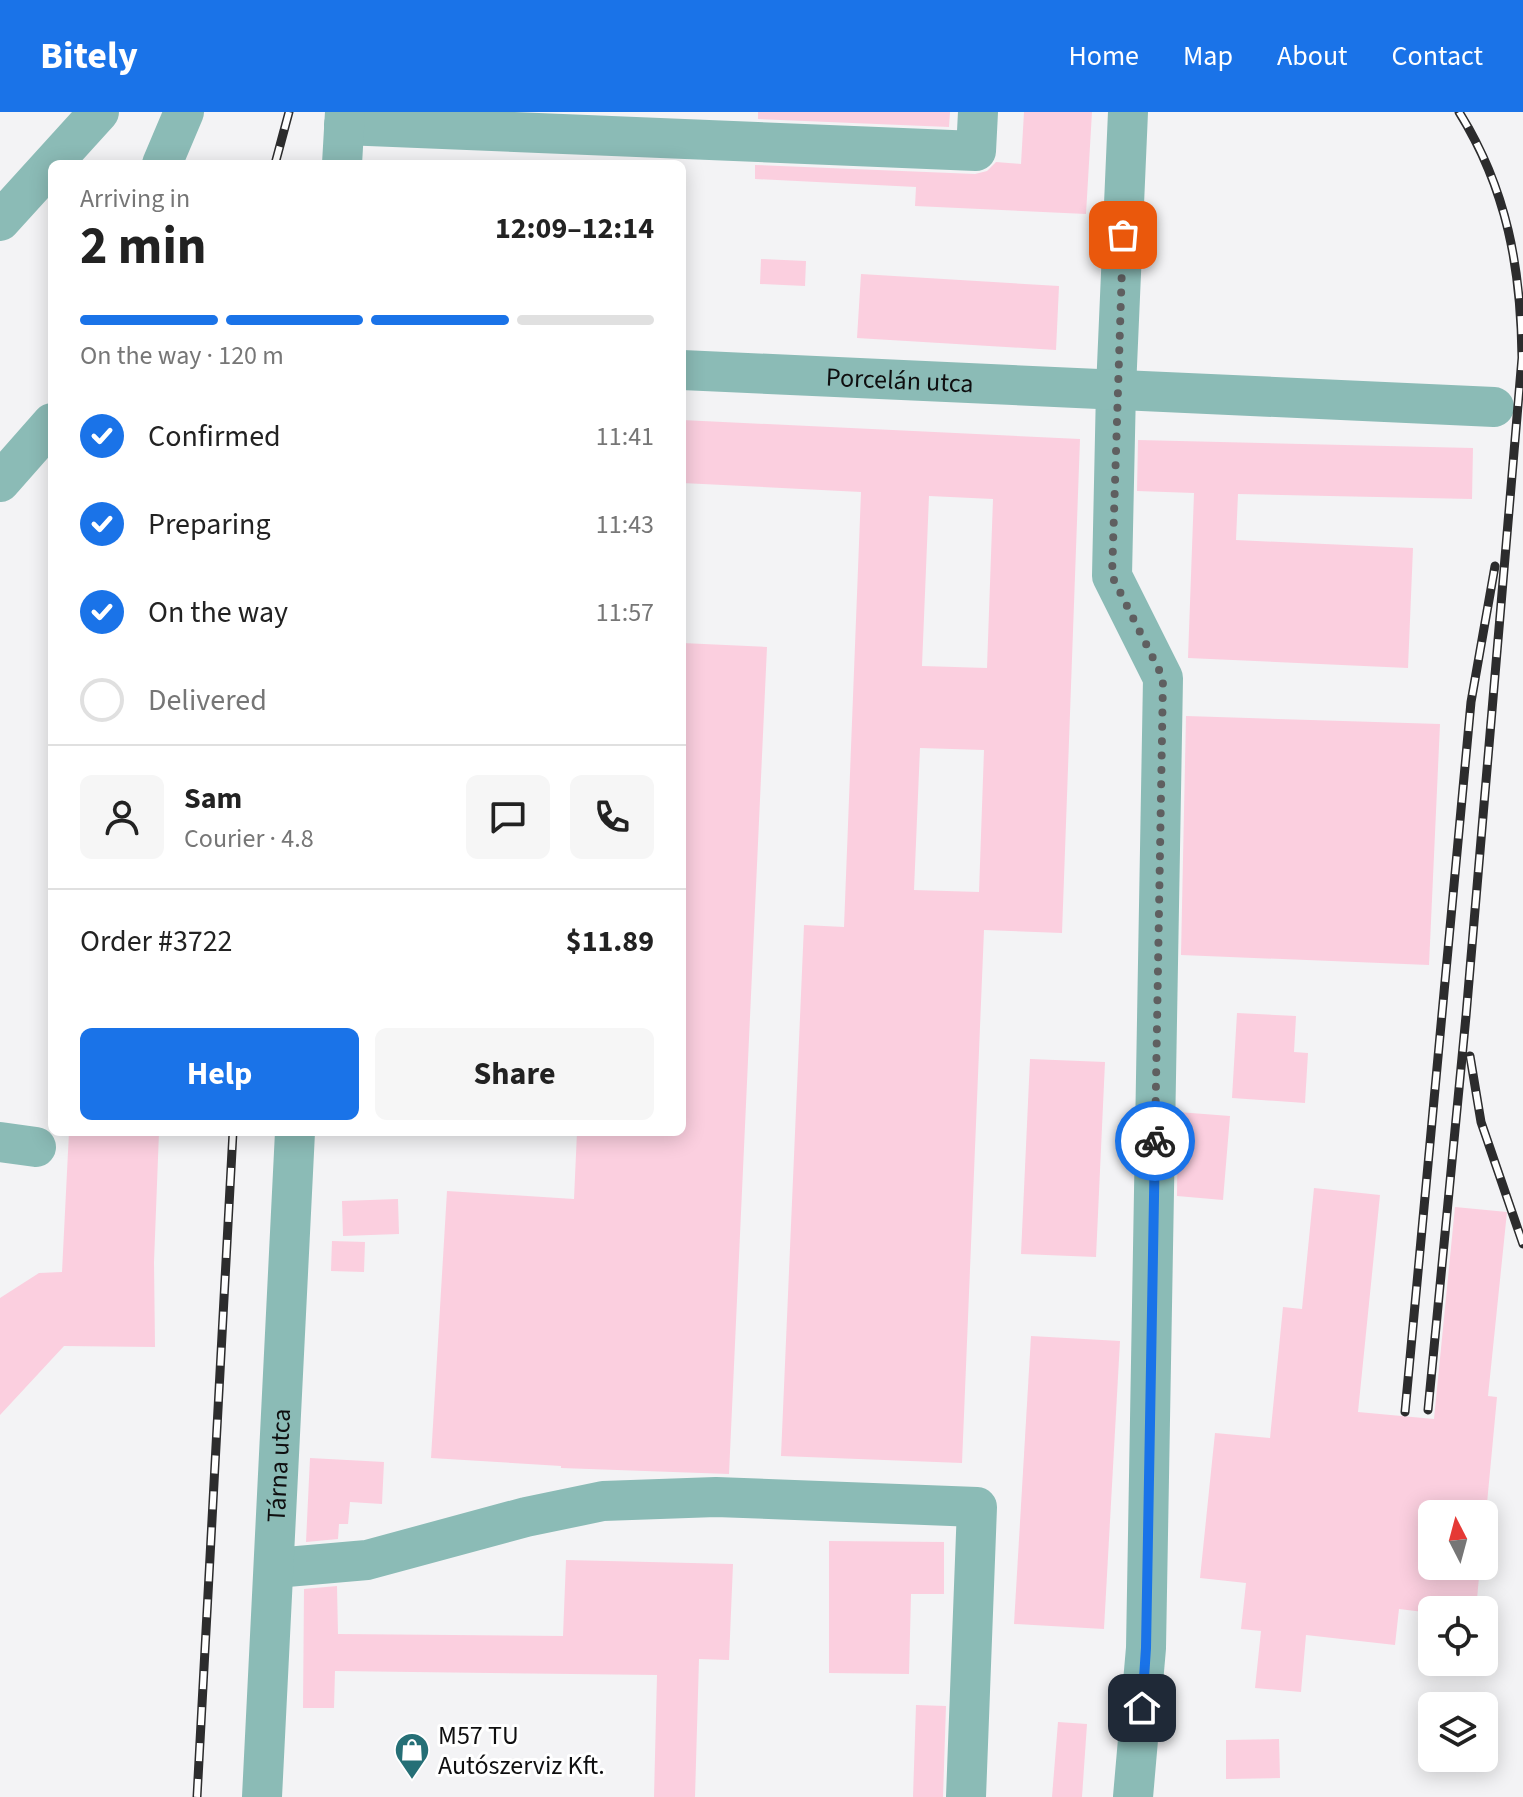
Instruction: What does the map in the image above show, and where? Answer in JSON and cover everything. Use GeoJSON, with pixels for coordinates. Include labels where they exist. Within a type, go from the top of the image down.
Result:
{"type":"FeatureCollection","features":[{"type":"Feature","properties":{"kind":"street"},"geometry":{"type":"LineString","coordinates":[[55,160],[99,112]]}},
{"type":"Feature","properties":{"kind":"street"},"geometry":{"type":"LineString","coordinates":[[164,160],[184,112]]}},
{"type":"Feature","properties":{"kind":"street"},"geometry":{"type":"LineString","coordinates":[[342,160],[344,118],[611,123],[976,151],[978,112]]}},
{"type":"Feature","properties":{"kind":"street"},"geometry":{"type":"LineString","coordinates":[[1128,112],[1116,389],[1112,576],[1163,678],[1146,1648],[1133,1797]]}},
{"type":"Feature","properties":{"kind":"street"},"geometry":{"type":"LineString","coordinates":[[0,221],[48,168]]}},
{"type":"Feature","properties":{"kind":"street","name":"Porcelán utca"},"geometry":{"type":"LineString","coordinates":[[686,370],[1494,407]]}},
{"type":"Feature","properties":{"kind":"street"},"geometry":{"type":"LineString","coordinates":[[0,482],[48,428]]}},
{"type":"Feature","properties":{"kind":"street","name":"Tárna utca"},"geometry":{"type":"LineString","coordinates":[[262,1797],[295,1136]]}},
{"type":"Feature","properties":{"kind":"street"},"geometry":{"type":"LineString","coordinates":[[275,1568],[367,1560],[526,1517],[603,1501],[716,1497],[977,1507],[966,1797]]}},
{"type":"Feature","properties":{"kind":"building"},"geometry":{"type":"Polygon","coordinates":[[[758,112],[950,112],[949,127],[758,119],[758,112]]]}},
{"type":"Feature","properties":{"kind":"building"},"geometry":{"type":"Polygon","coordinates":[[[1024,112],[1092,112],[1086,214],[915,206],[916,187],[755,179],[755,165],[975,174],[987,171],[996,162],[1021,164],[1024,112]]]}},
{"type":"Feature","properties":{"kind":"building"},"geometry":{"type":"Polygon","coordinates":[[[761,259],[806,261],[805,286],[760,284],[761,259]]]}},
{"type":"Feature","properties":{"kind":"building"},"geometry":{"type":"Polygon","coordinates":[[[861,274],[1059,286],[1056,350],[857,338],[861,274]]]}},
{"type":"Feature","properties":{"kind":"building"},"geometry":{"type":"Polygon","coordinates":[[[686,420],[1080,439],[1062,933],[984,930],[962,1463],[781,1456],[804,925],[844,927],[861,492],[686,483],[686,420]],[[929,496],[922,666],[987,668],[993,499],[929,496]],[[920,748],[914,890],[979,892],[984,750],[920,748]]]}},
{"type":"Feature","properties":{"kind":"building"},"geometry":{"type":"Polygon","coordinates":[[[1138,440],[1473,448],[1472,499],[1238,494],[1236,540],[1413,548],[1408,668],[1188,658],[1194,493],[1137,491],[1138,440]]]}},
{"type":"Feature","properties":{"kind":"building"},"geometry":{"type":"Polygon","coordinates":[[[686,643],[767,647],[729,1474],[561,1468],[431,1458],[447,1191],[574,1199],[577,1136],[686,1136],[686,643]]]}},
{"type":"Feature","properties":{"kind":"building"},"geometry":{"type":"Polygon","coordinates":[[[1186,716],[1440,724],[1429,965],[1181,955],[1186,716]]]}},
{"type":"Feature","properties":{"kind":"building"},"geometry":{"type":"Polygon","coordinates":[[[1237,1013],[1296,1016],[1294,1052],[1308,1053],[1305,1103],[1232,1098],[1237,1013]]]}},
{"type":"Feature","properties":{"kind":"building"},"geometry":{"type":"Polygon","coordinates":[[[1030,1059],[1105,1062],[1096,1257],[1021,1254],[1030,1059]]]}},
{"type":"Feature","properties":{"kind":"building"},"geometry":{"type":"Polygon","coordinates":[[[1178,1112],[1230,1116],[1223,1200],[1177,1196],[1178,1112]]]}},
{"type":"Feature","properties":{"kind":"building"},"geometry":{"type":"Polygon","coordinates":[[[69,1136],[159,1136],[154,1262],[155,1347],[64,1346],[0,1415],[0,1298],[39,1273],[62,1272],[69,1136]]]}},
{"type":"Feature","properties":{"kind":"building"},"geometry":{"type":"Polygon","coordinates":[[[1314,1188],[1380,1195],[1358,1412],[1434,1419],[1455,1207],[1507,1212],[1488,1396],[1497,1397],[1487,1500],[1418,1500],[1418,1580],[1479,1580],[1477,1596],[1418,1596],[1418,1611],[1399,1609],[1395,1645],[1306,1635],[1301,1692],[1255,1688],[1261,1631],[1241,1629],[1246,1583],[1200,1578],[1215,1433],[1270,1438],[1283,1307],[1302,1309],[1314,1188]]]}},
{"type":"Feature","properties":{"kind":"building"},"geometry":{"type":"Polygon","coordinates":[[[398,1199],[399,1234],[343,1236],[342,1201],[398,1199]]]}},
{"type":"Feature","properties":{"kind":"building"},"geometry":{"type":"Polygon","coordinates":[[[332,1241],[365,1242],[364,1272],[331,1271],[332,1241]]]}},
{"type":"Feature","properties":{"kind":"building"},"geometry":{"type":"Polygon","coordinates":[[[1031,1336],[1120,1341],[1104,1629],[1014,1624],[1031,1336]]]}},
{"type":"Feature","properties":{"kind":"building"},"geometry":{"type":"Polygon","coordinates":[[[310,1458],[384,1462],[382,1504],[350,1502],[348,1524],[339,1524],[338,1539],[306,1542],[310,1458]]]}},
{"type":"Feature","properties":{"kind":"building"},"geometry":{"type":"Polygon","coordinates":[[[829,1541],[944,1542],[944,1594],[911,1594],[909,1674],[829,1673],[829,1541]]]}},
{"type":"Feature","properties":{"kind":"building"},"geometry":{"type":"Polygon","coordinates":[[[566,1560],[733,1564],[729,1660],[699,1659],[695,1797],[654,1797],[657,1675],[335,1671],[334,1708],[303,1708],[304,1589],[337,1586],[338,1634],[563,1636],[566,1560]]]}},
{"type":"Feature","properties":{"kind":"building"},"geometry":{"type":"Polygon","coordinates":[[[916,1705],[946,1706],[943,1797],[913,1797],[916,1705]]]}},
{"type":"Feature","properties":{"kind":"building"},"geometry":{"type":"Polygon","coordinates":[[[1058,1722],[1087,1724],[1082,1797],[1052,1797],[1058,1722]]]}},
{"type":"Feature","properties":{"kind":"building"},"geometry":{"type":"Polygon","coordinates":[[[1279,1739],[1280,1778],[1226,1779],[1226,1740],[1279,1739]]]}},
{"type":"Feature","properties":{"kind":"railway"},"geometry":{"type":"LineString","coordinates":[[276,160],[289,112]]}},
{"type":"Feature","properties":{"kind":"railway"},"geometry":{"type":"LineString","coordinates":[[1428,1410],[1466,1016],[1522,358],[1518,292],[1508,230],[1489,170],[1459,112]]}},
{"type":"Feature","properties":{"kind":"railway"},"geometry":{"type":"LineString","coordinates":[[1405,1412],[1471,702],[1495,566]]}},
{"type":"Feature","properties":{"kind":"railway"},"geometry":{"type":"LineString","coordinates":[[1470,1056],[1481,1122],[1523,1244]]}},
{"type":"Feature","properties":{"kind":"railway"},"geometry":{"type":"LineString","coordinates":[[197,1797],[233,1136]]}},
{"type":"Feature","properties":{"kind":"way so far"},"geometry":{"type":"LineString","coordinates":[[1123,235],[1112,576],[1163,678],[1155,1141]]}},
{"type":"Feature","properties":{"kind":"place","name":"M57 TU Autószerviz Kft."},"geometry":{"type":"Point","coordinates":[412,1781]}},
{"type":"Feature","properties":{"kind":"route"},"geometry":{"type":"LineString","coordinates":[[1142,1708],[1146,1648],[1155,1141]]}}]}
